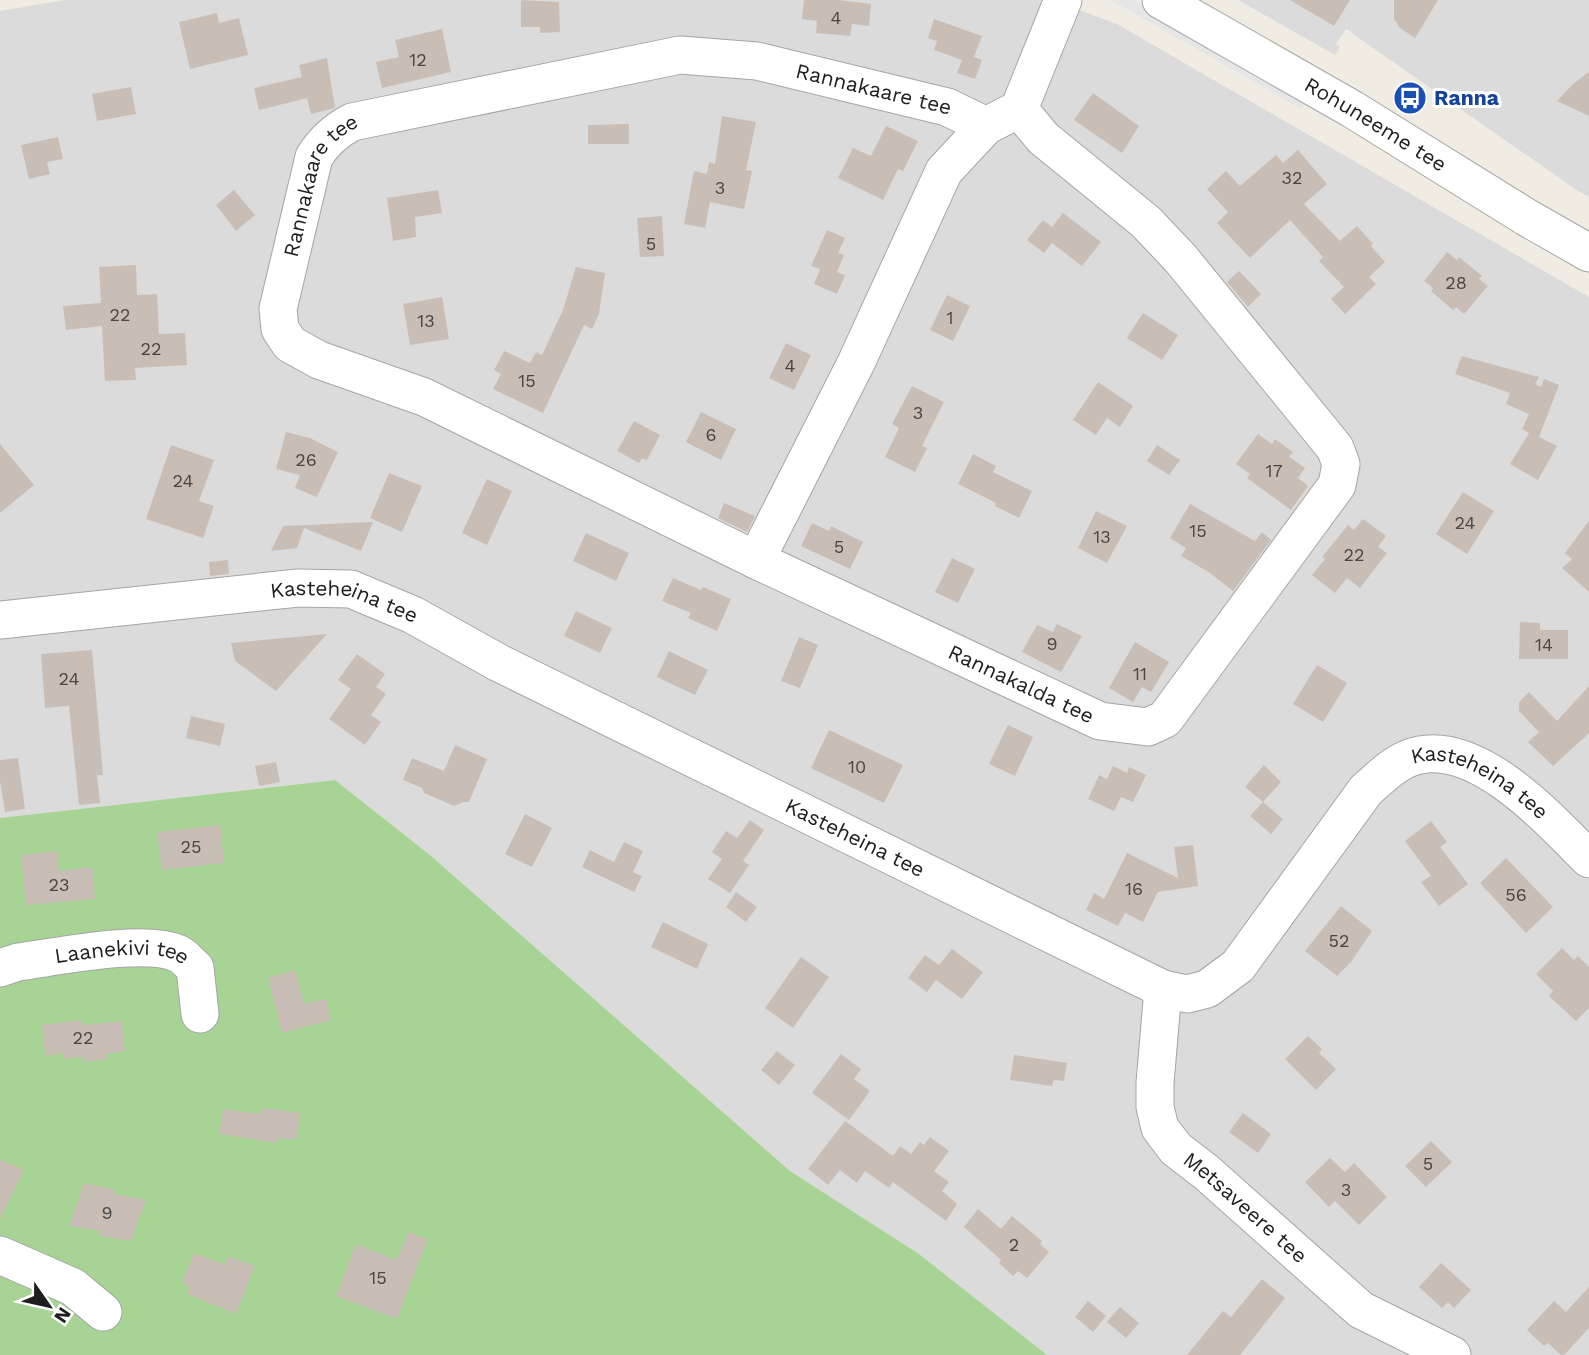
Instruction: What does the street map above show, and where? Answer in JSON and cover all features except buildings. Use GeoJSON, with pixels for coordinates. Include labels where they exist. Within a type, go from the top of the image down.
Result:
{"type":"FeatureCollection","features":[{"type":"Feature","properties":{"kind":"street"},"geometry":{"type":"LineString","coordinates":[[756,560],[856,363],[944,170],[986,126],[1019,109],[1063,0]]}},
{"type":"Feature","properties":{"kind":"street","name":"Rohuneeme tee"},"geometry":{"type":"LineString","coordinates":[[1161,0],[1352,109],[1589,253]]}},
{"type":"Feature","properties":{"kind":"street","name":"Rannakaare tee"},"geometry":{"type":"LineString","coordinates":[[756,560],[424,397],[319,360],[290,344],[280,329],[278,309],[314,157],[338,130],[352,122],[680,55],[771,64],[947,107],[986,126]]}},
{"type":"Feature","properties":{"kind":"street","name":"Rannakalda tee"},"geometry":{"type":"LineString","coordinates":[[756,560],[1100,721],[1149,727],[1165,719],[1337,485],[1341,464],[1335,448],[1181,259],[1146,222],[1043,138],[1019,109]]}},
{"type":"Feature","properties":{"kind":"street","name":"Kasteheina tee"},"geometry":{"type":"LineString","coordinates":[[0,620],[298,589],[351,589],[413,615],[499,663],[1163,989],[1187,994],[1207,989],[1238,966],[1366,790],[1391,767],[1419,755],[1447,754],[1497,775],[1543,812],[1589,859]]}},
{"type":"Feature","properties":{"kind":"street","name":"Laanekivi tee"},"geometry":{"type":"LineString","coordinates":[[0,968],[18,962],[132,947],[156,947],[181,954],[195,968],[200,1014]]}},
{"type":"Feature","properties":{"kind":"street","name":"Metsaveere tee"},"geometry":{"type":"LineString","coordinates":[[1163,989],[1155,1083],[1155,1107],[1160,1128],[1177,1149],[1361,1310],[1452,1355]]}},
{"type":"Feature","properties":{"kind":"street"},"geometry":{"type":"LineString","coordinates":[[0,1255],[73,1287],[103,1312]]}},
{"type":"Feature","properties":{"kind":"shaded area"},"geometry":{"type":"Polygon","coordinates":[[[65,0],[1052,0],[1117,24],[1589,297],[1589,1355],[1047,1355],[919,1254],[790,1171],[430,855],[335,780],[0,818],[0,11],[65,0]]]}},
{"type":"Feature","properties":{"kind":"shaded area"},"geometry":{"type":"Polygon","coordinates":[[[1111,0],[1133,0],[1306,99],[1301,109],[1111,0]]]}},
{"type":"Feature","properties":{"kind":"shaded area"},"geometry":{"type":"Polygon","coordinates":[[[1238,0],[1589,0],[1589,197],[1346,29],[1336,44],[1340,47],[1335,55],[1238,0]]]}},
{"type":"Feature","properties":{"kind":"green space"},"geometry":{"type":"Polygon","coordinates":[[[335,780],[430,855],[790,1171],[919,1254],[1047,1355],[0,1355],[0,818],[335,780]]]}},
{"type":"Feature","properties":{"kind":"place","name":"Ranna"},"geometry":{"type":"Point","coordinates":[1410,98]}}]}
